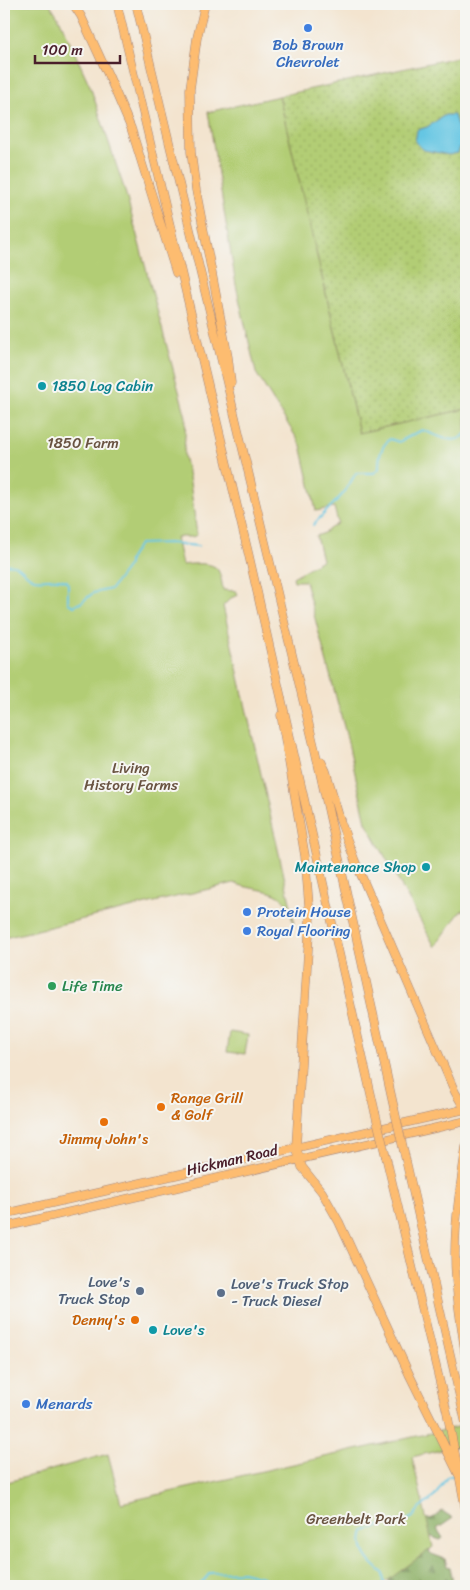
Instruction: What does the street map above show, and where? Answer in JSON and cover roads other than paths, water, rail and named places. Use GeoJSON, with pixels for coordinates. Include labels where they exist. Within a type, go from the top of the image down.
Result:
{"type":"FeatureCollection","features":[{"type":"Feature","properties":{"kind":"highway"},"geometry":{"type":"LineString","coordinates":[[73,4],[81,16],[131,128],[195,334]]}},
{"type":"Feature","properties":{"kind":"highway"},"geometry":{"type":"LineString","coordinates":[[117,4],[273,661],[375,1112],[447,1412],[466,1511]]}},
{"type":"Feature","properties":{"kind":"highway"},"geometry":{"type":"LineString","coordinates":[[136,4],[315,750],[466,1424]]}},
{"type":"Feature","properties":{"kind":"highway"},"geometry":{"type":"LineString","coordinates":[[205,4],[197,38],[190,89],[191,152],[196,190],[228,357],[235,418]]}},
{"type":"Feature","properties":{"kind":"highway"},"geometry":{"type":"LineString","coordinates":[[273,661],[286,750],[305,856],[310,918],[296,1147],[302,1167],[322,1192],[339,1222],[429,1416],[459,1475]]}},
{"type":"Feature","properties":{"kind":"highway"},"geometry":{"type":"LineString","coordinates":[[315,750],[326,771],[341,823],[356,861],[455,1092],[466,1110]]}},
{"type":"Feature","properties":{"kind":"highway","name":"Hickman Road"},"geometry":{"type":"LineString","coordinates":[[4,1214],[466,1110]]}},
{"type":"Feature","properties":{"kind":"highway","name":"Hickman Road"},"geometry":{"type":"LineString","coordinates":[[4,1227],[466,1121]]}},
{"type":"Feature","properties":{"kind":"highway"},"geometry":{"type":"LineString","coordinates":[[466,1147],[458,1205],[455,1254],[457,1294],[466,1358]]}},
{"type":"Feature","properties":{"kind":"water"},"geometry":{"type":"Polygon","coordinates":[[[445,115],[454,115],[462,142],[458,153],[449,155],[424,150],[415,142],[417,130],[427,127],[445,115]]]}},
{"type":"Feature","properties":{"kind":"waterway"},"geometry":{"type":"LineString","coordinates":[[313,525],[344,493],[356,473],[374,473],[379,469],[381,452],[384,445],[390,439],[399,442],[422,430],[451,440],[462,437],[466,433]]}},
{"type":"Feature","properties":{"kind":"waterway"},"geometry":{"type":"LineString","coordinates":[[4,565],[19,567],[27,575],[35,579],[67,581],[68,603],[74,606],[93,593],[111,589],[129,565],[129,560],[139,544],[169,543],[198,546]]}},
{"type":"Feature","properties":{"kind":"waterway"},"geometry":{"type":"LineString","coordinates":[[381,1586],[384,1584],[383,1573],[373,1564],[363,1549],[362,1538],[364,1531],[374,1529],[387,1522],[403,1522],[413,1517],[419,1509],[435,1496],[447,1477],[455,1475]]}},
{"type":"Feature","properties":{"kind":"waterway"},"geometry":{"type":"LineString","coordinates":[[199,1586],[210,1573],[243,1572],[263,1577],[272,1583],[284,1586]]}},
{"type":"Feature","properties":{"kind":"place","name":"Bob Brown Chevrolet"},"geometry":{"type":"Point","coordinates":[308,28]}},
{"type":"Feature","properties":{"kind":"place","name":"1850 Log Cabin"},"geometry":{"type":"Point","coordinates":[42,386]}},
{"type":"Feature","properties":{"kind":"place","name":"Maintenance Shop"},"geometry":{"type":"Point","coordinates":[426,867]}},
{"type":"Feature","properties":{"kind":"place","name":"Protein House"},"geometry":{"type":"Point","coordinates":[247,912]}},
{"type":"Feature","properties":{"kind":"place","name":"Royal Flooring"},"geometry":{"type":"Point","coordinates":[247,931]}},
{"type":"Feature","properties":{"kind":"place","name":"Life Time"},"geometry":{"type":"Point","coordinates":[52,986]}},
{"type":"Feature","properties":{"kind":"place","name":"Range Grill & Golf"},"geometry":{"type":"Point","coordinates":[161,1107]}},
{"type":"Feature","properties":{"kind":"place","name":"Jimmy John's"},"geometry":{"type":"Point","coordinates":[104,1122]}},
{"type":"Feature","properties":{"kind":"place","name":"Love's Truck Stop"},"geometry":{"type":"Point","coordinates":[140,1291]}},
{"type":"Feature","properties":{"kind":"place","name":"Love's Truck Stop - Truck Diesel"},"geometry":{"type":"Point","coordinates":[221,1293]}},
{"type":"Feature","properties":{"kind":"place","name":"Denny's"},"geometry":{"type":"Point","coordinates":[135,1320]}},
{"type":"Feature","properties":{"kind":"place","name":"Love's"},"geometry":{"type":"Point","coordinates":[153,1330]}},
{"type":"Feature","properties":{"kind":"place","name":"Menards"},"geometry":{"type":"Point","coordinates":[26,1404]}},
{"type":"Feature","properties":{"kind":"park label","name":"1850 Farm"},"geometry":{"type":"Point","coordinates":[83,443]}},
{"type":"Feature","properties":{"kind":"park label","name":"Living History Farms"},"geometry":{"type":"Point","coordinates":[131,776]}},
{"type":"Feature","properties":{"kind":"park label","name":"Greenbelt Park"},"geometry":{"type":"Point","coordinates":[356,1519]}}]}
